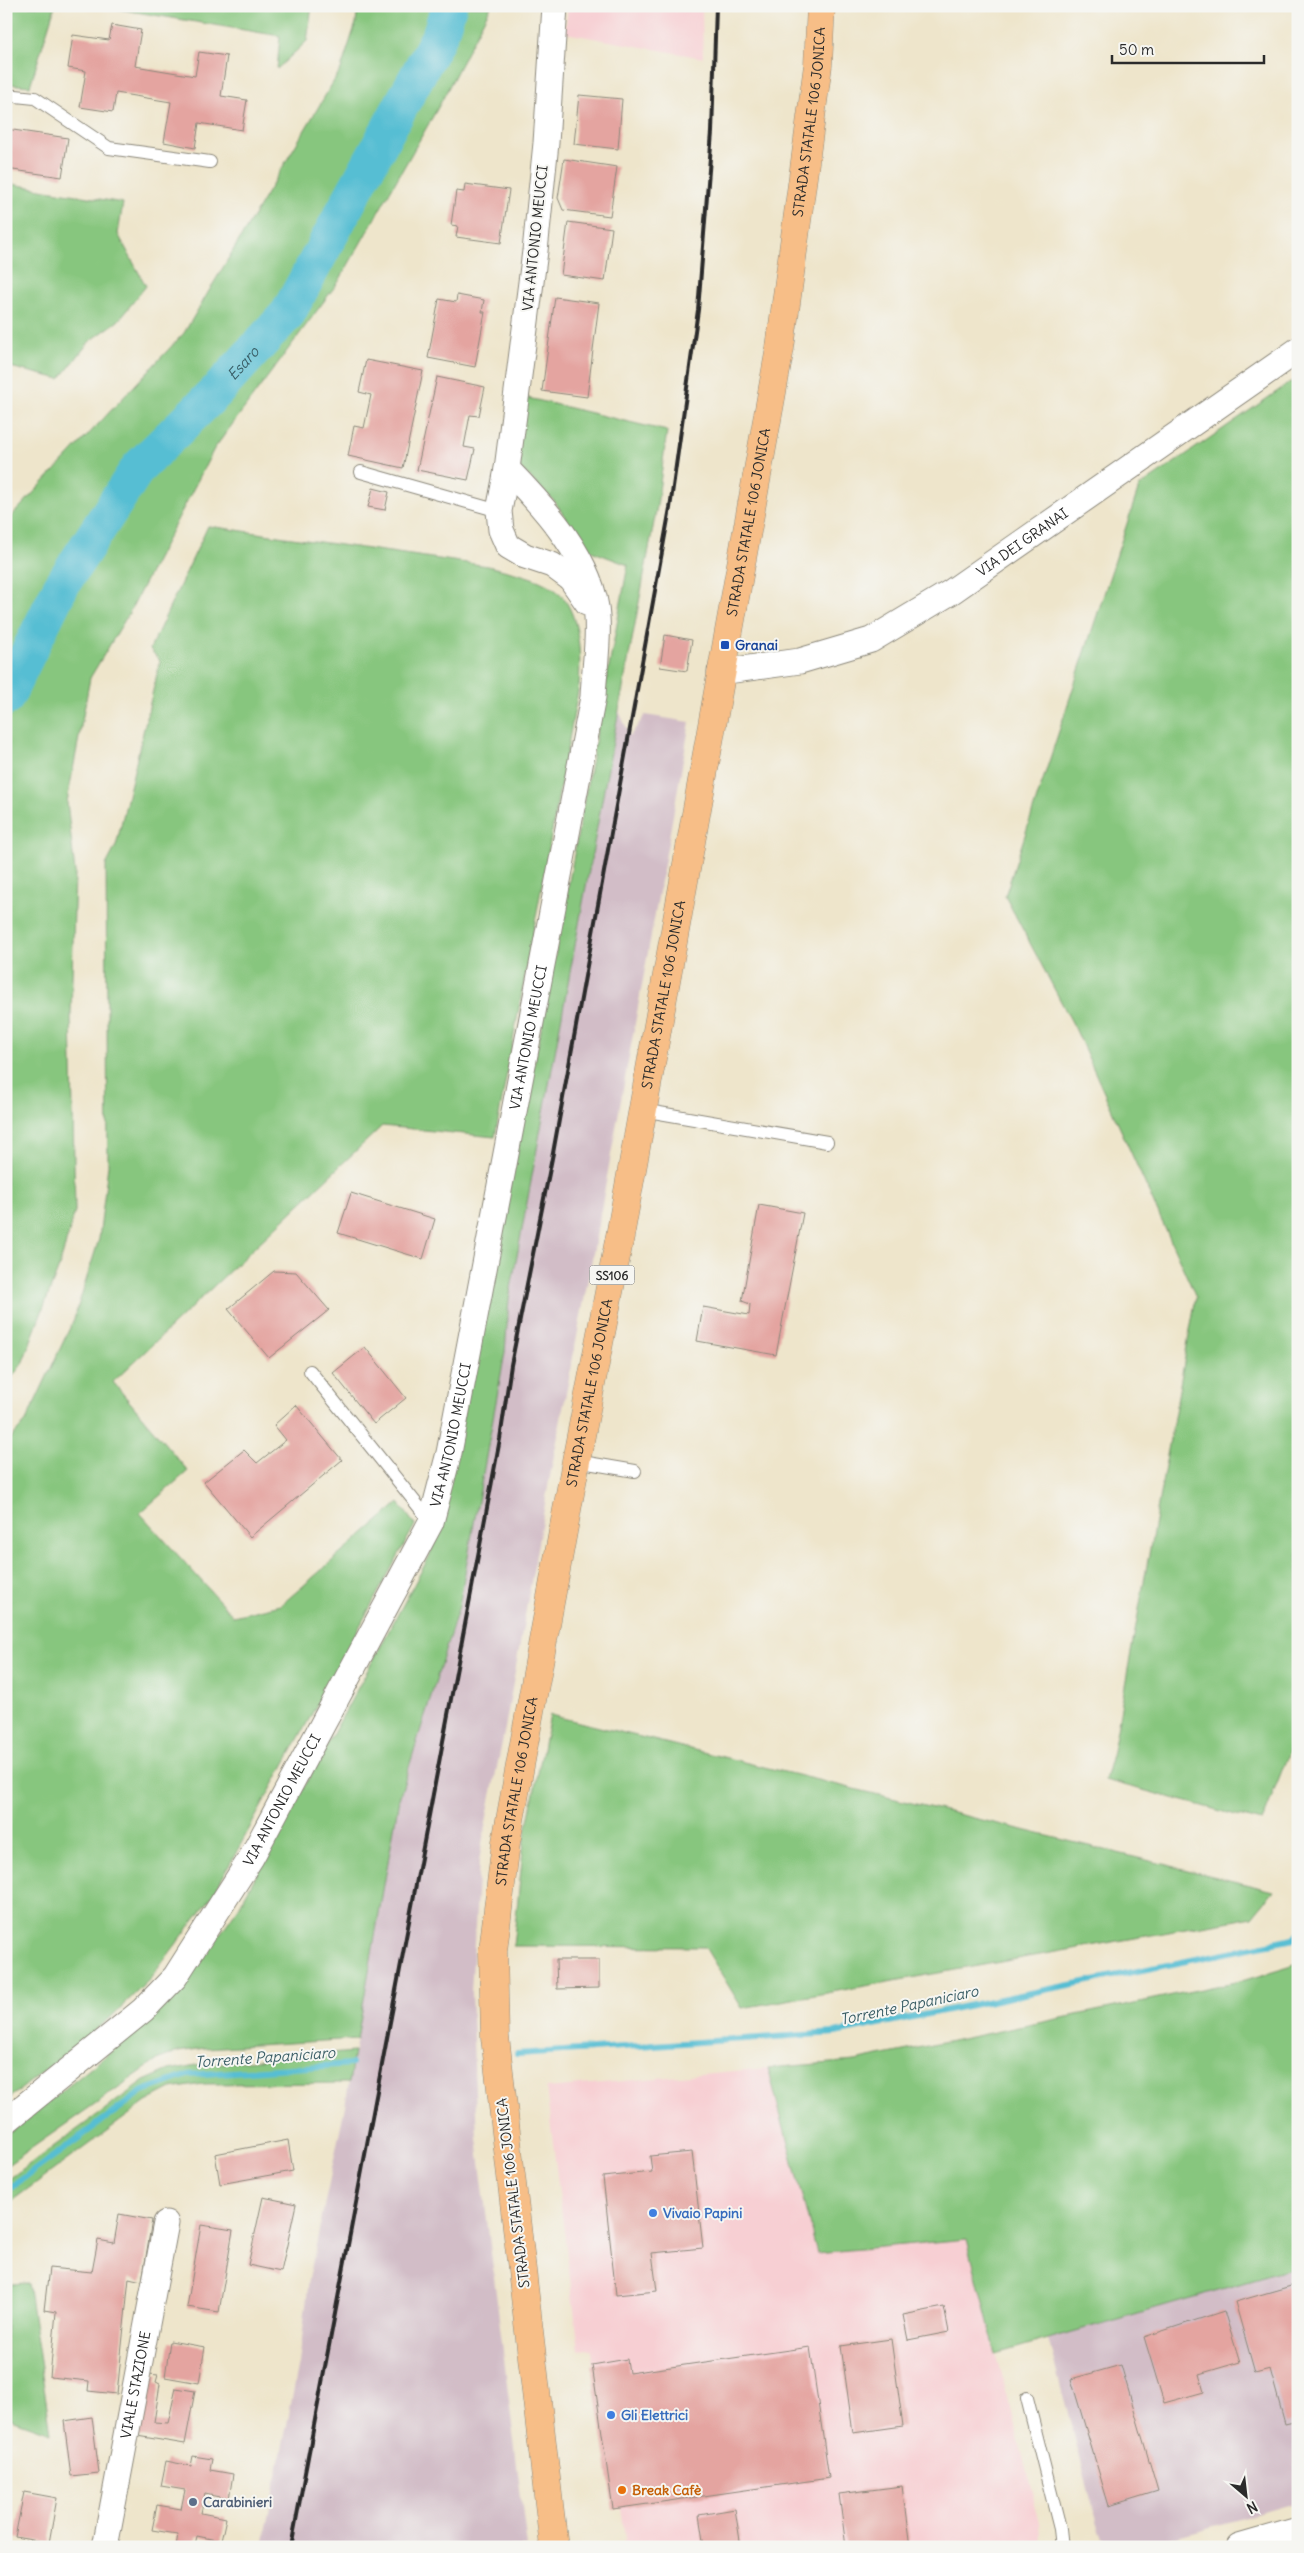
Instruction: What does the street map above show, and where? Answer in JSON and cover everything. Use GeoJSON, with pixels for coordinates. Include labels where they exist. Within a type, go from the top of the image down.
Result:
{"type":"FeatureCollection","features":[{"type":"Feature","properties":{"kind":"main road","name":"STRADA STATALE 106 JONICA"},"geometry":{"type":"LineString","coordinates":[[554,2547],[495,2037],[494,1950],[506,1842],[642,1110],[780,348],[818,65],[821,6]]}},
{"type":"Feature","properties":{"kind":"street","name":"VIA ANTONIO MEUCCI"},"geometry":{"type":"LineString","coordinates":[[499,511],[507,469],[535,251],[546,143],[555,6]]}},
{"type":"Feature","properties":{"kind":"street","name":"VIA DEI GRANAI"},"geometry":{"type":"LineString","coordinates":[[720,672],[800,661],[871,640],[950,592],[1298,350]]}},
{"type":"Feature","properties":{"kind":"street","name":"VIA ANTONIO MEUCCI"},"geometry":{"type":"LineString","coordinates":[[6,2121],[142,2010],[176,1977],[251,1858],[431,1522],[449,1452],[591,707],[597,617],[592,590],[578,559],[560,530],[536,498],[507,469]]}},
{"type":"Feature","properties":{"kind":"street"},"geometry":{"type":"LineString","coordinates":[[499,511],[501,530],[508,546],[526,556],[552,565],[571,579],[597,617]]}},
{"type":"Feature","properties":{"kind":"street","name":"VIALE STAZIONE"},"geometry":{"type":"LineString","coordinates":[[105,2547],[166,2222]]}},
{"type":"Feature","properties":{"kind":"street"},"geometry":{"type":"LineString","coordinates":[[1239,2547],[1298,2530]]}},
{"type":"Feature","properties":{"kind":"lane"},"geometry":{"type":"LineString","coordinates":[[6,95],[34,98],[110,148],[210,162]]}},
{"type":"Feature","properties":{"kind":"lane"},"geometry":{"type":"LineString","coordinates":[[361,472],[499,511]]}},
{"type":"Feature","properties":{"kind":"lane"},"geometry":{"type":"LineString","coordinates":[[642,1110],[827,1142]]}},
{"type":"Feature","properties":{"kind":"lane"},"geometry":{"type":"LineString","coordinates":[[310,1371],[431,1522]]}},
{"type":"Feature","properties":{"kind":"lane"},"geometry":{"type":"LineString","coordinates":[[576,1461],[635,1471]]}},
{"type":"Feature","properties":{"kind":"lane"},"geometry":{"type":"LineString","coordinates":[[1027,2398],[1060,2529],[1062,2547]]}},
{"type":"Feature","properties":{"kind":"shaded area"},"geometry":{"type":"Polygon","coordinates":[[[568,6],[702,6],[703,58],[565,33],[568,6]]]}},
{"type":"Feature","properties":{"kind":"shaded area"},"geometry":{"type":"Polygon","coordinates":[[[619,711],[630,736],[645,715],[690,722],[479,1861],[471,1992],[477,2138],[527,2547],[263,2547],[299,2363],[309,2279],[345,2106],[399,1799],[459,1606],[505,1352],[509,1299],[619,711]]]}},
{"type":"Feature","properties":{"kind":"shaded area"},"geometry":{"type":"Polygon","coordinates":[[[768,2068],[817,2253],[967,2238],[1040,2523],[1041,2538],[1039,2547],[619,2547],[625,2537],[621,2509],[613,2509],[591,2349],[579,2350],[546,2088],[768,2068]]]}},
{"type":"Feature","properties":{"kind":"shaded area"},"geometry":{"type":"Polygon","coordinates":[[[1298,2267],[1298,2502],[1140,2547],[1111,2546],[1103,2538],[1097,2521],[1048,2339],[1298,2267]]]}},
{"type":"Feature","properties":{"kind":"green space"},"geometry":{"type":"Polygon","coordinates":[[[6,6],[55,6],[30,86],[6,84],[6,6]]]}},
{"type":"Feature","properties":{"kind":"green space"},"geometry":{"type":"Polygon","coordinates":[[[100,6],[312,6],[307,41],[277,69],[280,36],[100,6]]]}},
{"type":"Feature","properties":{"kind":"green space"},"geometry":{"type":"Polygon","coordinates":[[[358,6],[491,6],[440,104],[339,281],[214,449],[129,613],[90,678],[67,802],[75,872],[71,1015],[75,1211],[59,1267],[22,1364],[6,1385],[6,522],[184,333],[341,69],[356,23],[358,6]]]}},
{"type":"Feature","properties":{"kind":"green space"},"geometry":{"type":"Polygon","coordinates":[[[6,183],[123,203],[118,234],[146,286],[118,321],[89,342],[60,379],[6,366],[6,183]]]}},
{"type":"Feature","properties":{"kind":"green space"},"geometry":{"type":"Polygon","coordinates":[[[1298,377],[1298,1729],[1262,1822],[1105,1780],[1113,1751],[1196,1297],[1075,1028],[1005,896],[1139,487],[1298,377]]]}},
{"type":"Feature","properties":{"kind":"green space"},"geometry":{"type":"Polygon","coordinates":[[[524,397],[667,431],[657,506],[509,1299],[505,1352],[459,1606],[399,1799],[357,2039],[205,2048],[178,2052],[159,2059],[6,2166],[6,2136],[132,2035],[163,2007],[195,1969],[239,1907],[430,1555],[442,1519],[545,1010],[628,565],[586,549],[555,502],[517,465],[524,397]]]}},
{"type":"Feature","properties":{"kind":"green space"},"geometry":{"type":"Polygon","coordinates":[[[208,526],[488,566],[539,581],[554,589],[563,597],[570,608],[579,648],[579,686],[495,1137],[382,1126],[113,1382],[188,1471],[140,1513],[233,1616],[281,1605],[399,1503],[415,1525],[213,1895],[150,1979],[109,2019],[6,2101],[6,1444],[26,1421],[74,1319],[99,1239],[108,1165],[106,865],[116,846],[160,661],[150,649],[208,526]]]}},
{"type":"Feature","properties":{"kind":"green space"},"geometry":{"type":"Polygon","coordinates":[[[550,1715],[1274,1891],[1253,1917],[742,2008],[705,1947],[513,1946],[524,1841],[550,1715]]]}},
{"type":"Feature","properties":{"kind":"green space"},"geometry":{"type":"Polygon","coordinates":[[[1298,1964],[1298,2267],[996,2354],[967,2239],[817,2253],[768,2068],[855,2061],[1245,1980],[1298,1964]]]}},
{"type":"Feature","properties":{"kind":"green space"},"geometry":{"type":"Polygon","coordinates":[[[354,2052],[349,2083],[203,2084],[171,2089],[146,2102],[6,2205],[6,2181],[144,2081],[169,2070],[197,2065],[354,2052]]]}},
{"type":"Feature","properties":{"kind":"green space"},"geometry":{"type":"Polygon","coordinates":[[[9,2258],[10,2284],[28,2283],[51,2433],[6,2417],[6,2259],[9,2258]]]}},
{"type":"Feature","properties":{"kind":"building"},"geometry":{"type":"Polygon","coordinates":[[[112,25],[141,30],[135,66],[195,76],[199,52],[227,56],[221,96],[247,100],[242,130],[199,123],[195,148],[164,142],[171,102],[116,93],[113,112],[80,107],[86,71],[68,68],[73,35],[109,40],[112,25]]]}},
{"type":"Feature","properties":{"kind":"building"},"geometry":{"type":"Polygon","coordinates":[[[579,95],[622,99],[618,149],[574,144],[579,95]]]}},
{"type":"Feature","properties":{"kind":"building"},"geometry":{"type":"Polygon","coordinates":[[[6,129],[68,138],[62,177],[6,169],[6,129]]]}},
{"type":"Feature","properties":{"kind":"building"},"geometry":{"type":"Polygon","coordinates":[[[564,159],[617,167],[610,216],[563,210],[558,198],[564,159]]]}},
{"type":"Feature","properties":{"kind":"building"},"geometry":{"type":"Polygon","coordinates":[[[465,184],[509,190],[501,243],[456,237],[458,226],[451,225],[456,191],[464,192],[465,184]]]}},
{"type":"Feature","properties":{"kind":"building"},"geometry":{"type":"Polygon","coordinates":[[[568,222],[612,228],[605,281],[561,275],[568,222]]]}},
{"type":"Feature","properties":{"kind":"building"},"geometry":{"type":"Polygon","coordinates":[[[457,295],[484,300],[482,312],[485,312],[475,367],[428,358],[439,299],[456,302],[457,295]]]}},
{"type":"Feature","properties":{"kind":"building"},"geometry":{"type":"Polygon","coordinates":[[[555,297],[599,303],[587,397],[542,391],[555,297]]]}},
{"type":"Feature","properties":{"kind":"building"},"geometry":{"type":"Polygon","coordinates":[[[366,360],[423,371],[403,468],[348,456],[354,426],[364,428],[371,395],[359,392],[366,360]]]}},
{"type":"Feature","properties":{"kind":"building"},"geometry":{"type":"Polygon","coordinates":[[[437,377],[485,387],[479,416],[470,415],[464,447],[475,449],[468,480],[417,470],[437,377]]]}},
{"type":"Feature","properties":{"kind":"building"},"geometry":{"type":"Polygon","coordinates":[[[373,488],[389,492],[385,510],[368,507],[373,488]]]}},
{"type":"Feature","properties":{"kind":"building"},"geometry":{"type":"Polygon","coordinates":[[[665,635],[692,640],[687,671],[660,667],[665,635]]]}},
{"type":"Feature","properties":{"kind":"building"},"geometry":{"type":"Polygon","coordinates":[[[351,1193],[435,1219],[423,1259],[338,1233],[351,1193]]]}},
{"type":"Feature","properties":{"kind":"building"},"geometry":{"type":"Polygon","coordinates":[[[759,1205],[803,1213],[776,1355],[697,1341],[703,1307],[749,1315],[750,1304],[742,1301],[759,1205]]]}},
{"type":"Feature","properties":{"kind":"building"},"geometry":{"type":"Polygon","coordinates":[[[274,1271],[296,1272],[329,1310],[269,1358],[228,1309],[274,1271]]]}},
{"type":"Feature","properties":{"kind":"building"},"geometry":{"type":"Polygon","coordinates":[[[365,1347],[406,1398],[374,1424],[333,1373],[365,1347]]]}},
{"type":"Feature","properties":{"kind":"building"},"geometry":{"type":"Polygon","coordinates":[[[296,1405],[342,1460],[250,1537],[204,1482],[244,1450],[257,1463],[286,1440],[274,1425],[296,1405]]]}},
{"type":"Feature","properties":{"kind":"building"},"geometry":{"type":"Polygon","coordinates":[[[556,1960],[599,1960],[599,1988],[557,1989],[556,1960]]]}},
{"type":"Feature","properties":{"kind":"building"},"geometry":{"type":"Polygon","coordinates":[[[288,2140],[293,2171],[220,2184],[215,2154],[288,2140]]]}},
{"type":"Feature","properties":{"kind":"building","name":"Vivaio Papini"},"geometry":{"type":"Polygon","coordinates":[[[692,2152],[703,2248],[652,2253],[657,2291],[616,2295],[603,2177],[652,2172],[650,2156],[692,2152]]]}},
{"type":"Feature","properties":{"kind":"building"},"geometry":{"type":"Polygon","coordinates":[[[263,2197],[296,2204],[281,2272],[248,2265],[263,2197]]]}},
{"type":"Feature","properties":{"kind":"building"},"geometry":{"type":"Polygon","coordinates":[[[119,2214],[152,2220],[142,2281],[129,2278],[117,2394],[88,2391],[89,2381],[50,2377],[56,2312],[44,2310],[49,2268],[92,2272],[98,2240],[114,2243],[119,2214]]]}},
{"type":"Feature","properties":{"kind":"building"},"geometry":{"type":"Polygon","coordinates":[[[201,2225],[233,2230],[219,2312],[187,2307],[201,2225]]]}},
{"type":"Feature","properties":{"kind":"building"},"geometry":{"type":"Polygon","coordinates":[[[1298,2284],[1298,2421],[1285,2424],[1270,2369],[1255,2373],[1235,2302],[1298,2284]]]}},
{"type":"Feature","properties":{"kind":"building"},"geometry":{"type":"Polygon","coordinates":[[[944,2307],[949,2332],[908,2340],[903,2315],[944,2307]]]}},
{"type":"Feature","properties":{"kind":"building"},"geometry":{"type":"Polygon","coordinates":[[[1224,2311],[1240,2362],[1199,2374],[1204,2392],[1164,2403],[1144,2337],[1224,2311]]]}},
{"type":"Feature","properties":{"kind":"building"},"geometry":{"type":"Polygon","coordinates":[[[891,2339],[903,2426],[853,2433],[841,2346],[891,2339]]]}},
{"type":"Feature","properties":{"kind":"building"},"geometry":{"type":"Polygon","coordinates":[[[170,2341],[205,2347],[199,2383],[165,2377],[170,2341]]]}},
{"type":"Feature","properties":{"kind":"building"},"geometry":{"type":"Polygon","coordinates":[[[810,2347],[829,2478],[613,2509],[592,2365],[627,2359],[629,2373],[810,2347]]]}},
{"type":"Feature","properties":{"kind":"building"},"geometry":{"type":"Polygon","coordinates":[[[1121,2365],[1158,2491],[1109,2506],[1071,2379],[1121,2365]]]}},
{"type":"Feature","properties":{"kind":"building"},"geometry":{"type":"Polygon","coordinates":[[[149,2374],[158,2375],[156,2382],[160,2384],[154,2422],[168,2423],[176,2388],[195,2391],[185,2444],[137,2436],[149,2374]]]}},
{"type":"Feature","properties":{"kind":"building"},"geometry":{"type":"Polygon","coordinates":[[[92,2417],[99,2473],[71,2476],[64,2421],[92,2417]]]}},
{"type":"Feature","properties":{"kind":"building","name":"Carabinieri"},"geometry":{"type":"Polygon","coordinates":[[[193,2456],[212,2459],[210,2470],[233,2474],[229,2499],[205,2494],[201,2513],[226,2518],[221,2541],[197,2536],[195,2547],[175,2547],[177,2534],[152,2530],[157,2505],[181,2509],[185,2490],[161,2486],[166,2461],[191,2466],[193,2456]]]}},
{"type":"Feature","properties":{"kind":"building"},"geometry":{"type":"Polygon","coordinates":[[[902,2486],[910,2547],[846,2547],[839,2494],[902,2486]]]}},
{"type":"Feature","properties":{"kind":"building"},"geometry":{"type":"Polygon","coordinates":[[[24,2492],[57,2498],[49,2543],[15,2537],[24,2492]]]}},
{"type":"Feature","properties":{"kind":"building"},"geometry":{"type":"Polygon","coordinates":[[[735,2509],[741,2547],[704,2547],[699,2515],[735,2509]]]}},
{"type":"Feature","properties":{"kind":"waterway","name":"Esaro"},"geometry":{"type":"LineString","coordinates":[[6,698],[61,586],[138,468],[217,391],[288,313],[440,34],[449,6]]}},
{"type":"Feature","properties":{"kind":"waterway","name":"Torrente Papaniciaro"},"geometry":{"type":"LineString","coordinates":[[517,2054],[835,2033],[1294,1939],[1298,1935]]}},
{"type":"Feature","properties":{"kind":"waterway","name":"Torrente Papaniciaro"},"geometry":{"type":"LineString","coordinates":[[6,2191],[143,2091],[188,2075],[352,2064]]}},
{"type":"Feature","properties":{"kind":"railway"},"geometry":{"type":"LineString","coordinates":[[291,2547],[500,1439],[511,1365],[553,1153],[670,508],[698,310],[712,132],[716,6]]}},
{"type":"Feature","properties":{"kind":"place","name":"Granai"},"geometry":{"type":"Point","coordinates":[725,645]}},
{"type":"Feature","properties":{"kind":"place","name":"Vivaio Papini"},"geometry":{"type":"Point","coordinates":[653,2213]}},
{"type":"Feature","properties":{"kind":"place","name":"Gli Elettrici"},"geometry":{"type":"Point","coordinates":[611,2415]}},
{"type":"Feature","properties":{"kind":"place","name":"Break Cafè"},"geometry":{"type":"Point","coordinates":[622,2490]}},
{"type":"Feature","properties":{"kind":"place","name":"Carabinieri"},"geometry":{"type":"Point","coordinates":[193,2502]}}]}
